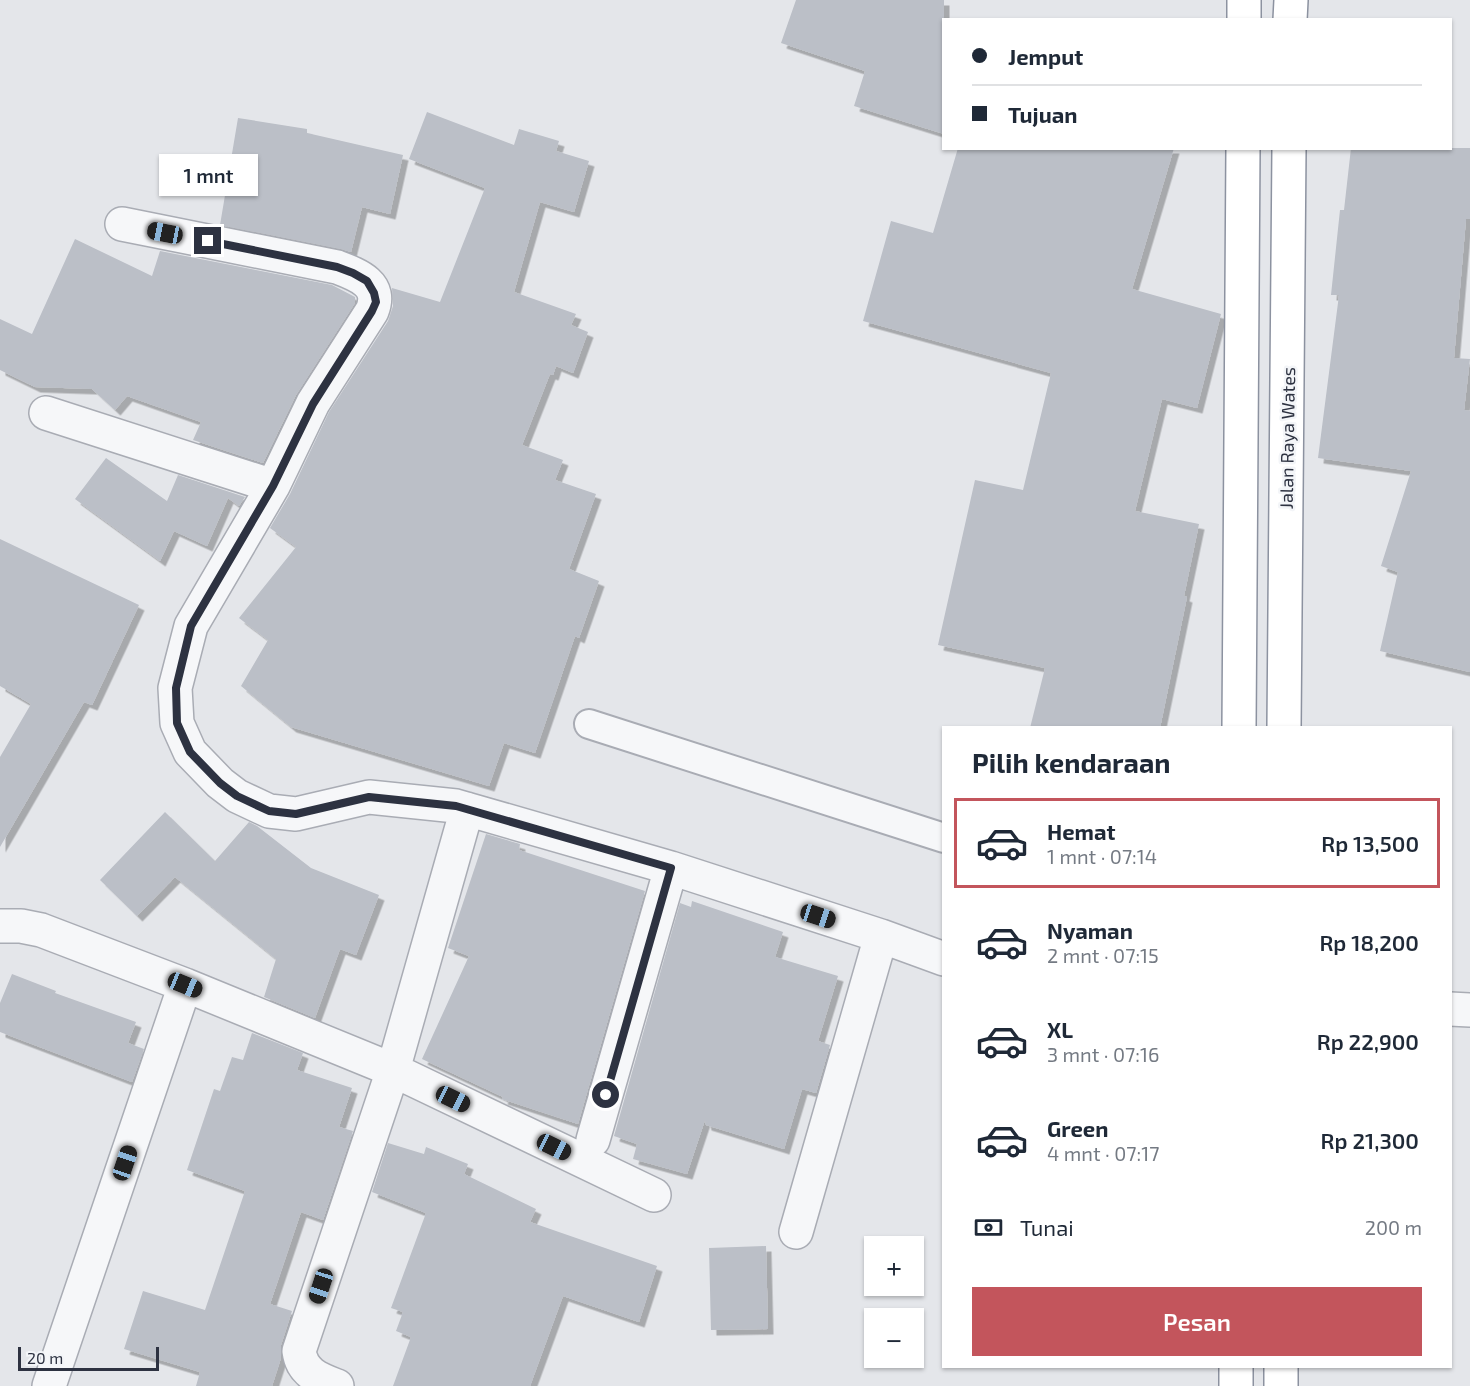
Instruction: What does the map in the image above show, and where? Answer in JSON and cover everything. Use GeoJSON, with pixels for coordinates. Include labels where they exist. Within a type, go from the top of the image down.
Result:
{"type":"FeatureCollection","features":[{"type":"Feature","properties":{"kind":"highway"},"geometry":{"type":"LineString","coordinates":[[1244,0],[1244,18]]}},
{"type":"Feature","properties":{"kind":"highway"},"geometry":{"type":"LineString","coordinates":[[1290,18],[1291,0]]}},
{"type":"Feature","properties":{"kind":"highway"},"geometry":{"type":"LineString","coordinates":[[1239,726],[1243,150]]}},
{"type":"Feature","properties":{"kind":"highway","name":"Jalan Raya Wates"},"geometry":{"type":"LineString","coordinates":[[1284,726],[1289,150]]}},
{"type":"Feature","properties":{"kind":"highway"},"geometry":{"type":"LineString","coordinates":[[1236,1368],[1236,1386]]}},
{"type":"Feature","properties":{"kind":"highway"},"geometry":{"type":"LineString","coordinates":[[1281,1368],[1281,1386]]}},
{"type":"Feature","properties":{"kind":"street"},"geometry":{"type":"LineString","coordinates":[[122,224],[337,267],[367,281],[376,302],[313,404],[273,486],[191,626],[184,649],[176,688],[177,723],[190,752],[228,790],[269,811],[296,814],[369,797],[456,806],[671,868],[881,936],[942,958]]}},
{"type":"Feature","properties":{"kind":"street"},"geometry":{"type":"LineString","coordinates":[[46,413],[273,486]]}},
{"type":"Feature","properties":{"kind":"street"},"geometry":{"type":"LineString","coordinates":[[323,1383],[305,1367],[300,1359],[299,1351],[393,1070],[467,809]]}},
{"type":"Feature","properties":{"kind":"street"},"geometry":{"type":"LineString","coordinates":[[593,1140],[671,868]]}},
{"type":"Feature","properties":{"kind":"street"},"geometry":{"type":"LineString","coordinates":[[0,926],[21,926],[40,930],[185,985],[393,1070],[654,1196]]}},
{"type":"Feature","properties":{"kind":"street"},"geometry":{"type":"LineString","coordinates":[[796,1232],[881,936]]}},
{"type":"Feature","properties":{"kind":"street"},"geometry":{"type":"LineString","coordinates":[[49,1386],[185,985]]}},
{"type":"Feature","properties":{"kind":"street"},"geometry":{"type":"LineString","coordinates":[[1452,1009],[1470,1010]]}},
{"type":"Feature","properties":{"kind":"lane"},"geometry":{"type":"LineString","coordinates":[[589,724],[942,837]]}},
{"type":"Feature","properties":{"kind":"building"},"geometry":{"type":"Polygon","coordinates":[[[796,0],[944,0],[942,133],[854,106],[865,71],[781,43],[796,0]]]}},
{"type":"Feature","properties":{"kind":"building"},"geometry":{"type":"Polygon","coordinates":[[[427,112],[514,145],[519,129],[559,141],[556,151],[589,161],[574,212],[540,202],[514,292],[576,314],[571,325],[588,332],[573,373],[556,366],[553,375],[550,374],[522,445],[563,460],[555,480],[596,494],[569,569],[599,581],[579,638],[575,636],[535,753],[504,743],[489,786],[291,727],[241,686],[268,640],[239,618],[296,547],[270,528],[290,494],[329,412],[388,321],[393,306],[392,288],[440,302],[485,188],[409,159],[427,112]]]}},
{"type":"Feature","properties":{"kind":"building"},"geometry":{"type":"Polygon","coordinates":[[[238,118],[307,129],[307,133],[403,155],[390,214],[362,207],[351,252],[220,225],[238,118]]]}},
{"type":"Feature","properties":{"kind":"building"},"geometry":{"type":"Polygon","coordinates":[[[1470,148],[1470,219],[1466,219],[1454,358],[1470,359],[1464,410],[1470,411],[1470,672],[1380,651],[1398,572],[1381,566],[1411,471],[1318,458],[1339,295],[1331,295],[1340,210],[1344,210],[1351,150],[1470,148]]]}},
{"type":"Feature","properties":{"kind":"building"},"geometry":{"type":"Polygon","coordinates":[[[957,150],[1173,150],[1132,289],[1221,314],[1197,408],[1162,399],[1135,511],[1199,524],[1184,596],[1187,597],[1160,726],[1030,726],[1045,668],[938,645],[975,480],[1023,490],[1051,373],[863,321],[891,221],[933,233],[957,150]]]}},
{"type":"Feature","properties":{"kind":"building"},"geometry":{"type":"Polygon","coordinates":[[[75,239],[152,276],[160,251],[332,285],[355,297],[355,303],[296,395],[263,463],[193,440],[201,422],[127,396],[115,410],[92,389],[35,387],[0,370],[0,319],[32,334],[75,239]]]}},
{"type":"Feature","properties":{"kind":"building"},"geometry":{"type":"Polygon","coordinates":[[[106,458],[167,501],[178,475],[245,497],[239,506],[228,498],[207,546],[174,531],[160,561],[75,499],[106,458]]]}},
{"type":"Feature","properties":{"kind":"building"},"geometry":{"type":"Polygon","coordinates":[[[0,539],[139,605],[92,705],[84,702],[0,847],[0,757],[31,704],[0,686],[0,539]]]}},
{"type":"Feature","properties":{"kind":"building"},"geometry":{"type":"Polygon","coordinates":[[[165,812],[215,861],[249,822],[311,868],[379,895],[356,955],[340,949],[315,1018],[264,997],[276,959],[175,877],[137,916],[100,880],[165,812]]]}},
{"type":"Feature","properties":{"kind":"building"},"geometry":{"type":"Polygon","coordinates":[[[486,834],[520,844],[519,850],[645,891],[578,1124],[502,1099],[503,1097],[422,1059],[469,956],[448,948],[486,834]]]}},
{"type":"Feature","properties":{"kind":"building"},"geometry":{"type":"Polygon","coordinates":[[[692,901],[783,932],[775,957],[838,976],[818,1041],[830,1045],[816,1093],[802,1089],[784,1149],[706,1125],[705,1120],[687,1174],[633,1159],[637,1144],[614,1136],[680,903],[691,907],[692,901]]]}},
{"type":"Feature","properties":{"kind":"building"},"geometry":{"type":"Polygon","coordinates":[[[12,974],[56,991],[55,993],[136,1022],[128,1043],[144,1049],[132,1082],[0,1032],[0,1003],[12,974]]]}},
{"type":"Feature","properties":{"kind":"building"},"geometry":{"type":"Polygon","coordinates":[[[252,1033],[303,1053],[297,1070],[352,1088],[339,1127],[353,1131],[323,1220],[301,1212],[270,1304],[292,1311],[281,1345],[281,1358],[272,1386],[196,1386],[200,1372],[124,1349],[143,1291],[205,1310],[245,1191],[187,1170],[214,1089],[220,1091],[232,1057],[243,1060],[252,1033]]]}},
{"type":"Feature","properties":{"kind":"building"},"geometry":{"type":"Polygon","coordinates":[[[388,1143],[424,1154],[426,1147],[468,1164],[464,1174],[536,1209],[530,1222],[657,1266],[639,1322],[563,1296],[530,1386],[393,1386],[411,1337],[396,1331],[403,1312],[391,1308],[426,1213],[372,1192],[388,1143]]]}},
{"type":"Feature","properties":{"kind":"building"},"geometry":{"type":"Polygon","coordinates":[[[766,1246],[768,1329],[711,1330],[709,1248],[766,1246]]]}},
{"type":"Feature","properties":{"kind":"route"},"geometry":{"type":"LineString","coordinates":[[208,241],[337,267],[367,281],[376,302],[313,404],[273,486],[191,626],[176,688],[177,723],[190,752],[220,783],[237,796],[269,811],[296,814],[369,797],[456,806],[671,868],[606,1095]]}}]}
